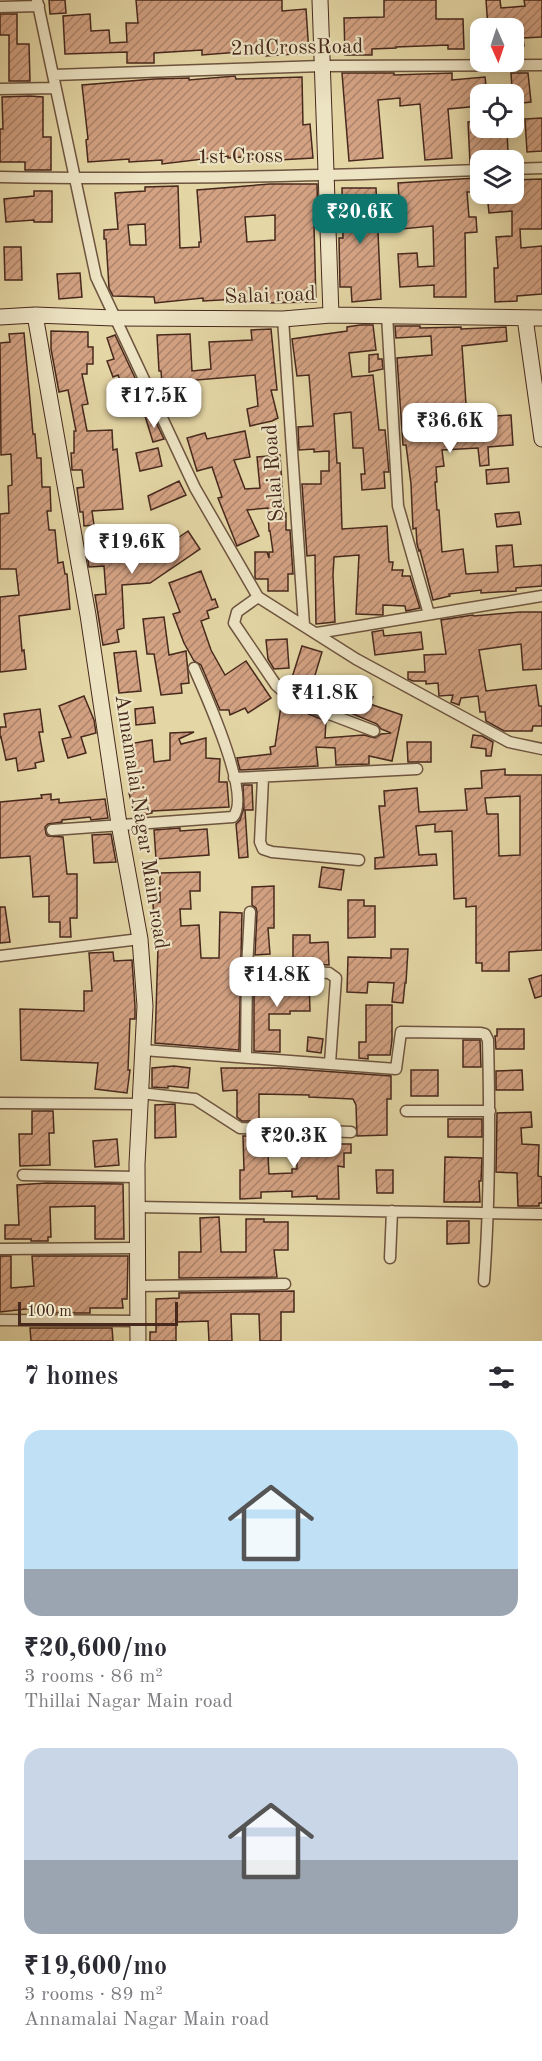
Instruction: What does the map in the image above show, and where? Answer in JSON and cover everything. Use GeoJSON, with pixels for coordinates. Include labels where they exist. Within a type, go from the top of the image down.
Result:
{"type":"FeatureCollection","features":[{"type":"Feature","properties":{"kind":"street"},"geometry":{"type":"LineString","coordinates":[[320,0],[331,315]]}},
{"type":"Feature","properties":{"kind":"street"},"geometry":{"type":"LineString","coordinates":[[0,7],[38,3],[96,277],[195,488],[258,597],[356,659],[509,742],[542,750]]}},
{"type":"Feature","properties":{"kind":"street","name":"2ndCrossRoad"},"geometry":{"type":"LineString","coordinates":[[53,75],[322,66],[542,65]]}},
{"type":"Feature","properties":{"kind":"street"},"geometry":{"type":"LineString","coordinates":[[0,89],[56,88]]}},
{"type":"Feature","properties":{"kind":"street"},"geometry":{"type":"LineString","coordinates":[[524,169],[542,168]]}},
{"type":"Feature","properties":{"kind":"street","name":"1st Cross"},"geometry":{"type":"LineString","coordinates":[[0,177],[326,175],[470,170]]}},
{"type":"Feature","properties":{"kind":"street","name":"Salai road"},"geometry":{"type":"LineString","coordinates":[[0,317],[36,315],[283,319],[331,315],[387,315],[542,318]]}},
{"type":"Feature","properties":{"kind":"street","name":"Annamalai Nagar Main road"},"geometry":{"type":"LineString","coordinates":[[36,315],[87,615],[119,824],[140,939],[145,1006],[137,1177],[138,1341]]}},
{"type":"Feature","properties":{"kind":"street"},"geometry":{"type":"LineString","coordinates":[[387,315],[398,506],[429,614]]}},
{"type":"Feature","properties":{"kind":"street"},"geometry":{"type":"LineString","coordinates":[[525,318],[542,433]]}},
{"type":"Feature","properties":{"kind":"street","name":"Salai Road"},"geometry":{"type":"LineString","coordinates":[[283,319],[304,625]]}},
{"type":"Feature","properties":{"kind":"street"},"geometry":{"type":"LineString","coordinates":[[258,597],[237,612],[234,623],[276,685],[289,697],[303,704],[374,731]]}},
{"type":"Feature","properties":{"kind":"street"},"geometry":{"type":"LineString","coordinates":[[317,633],[542,597]]}},
{"type":"Feature","properties":{"kind":"street"},"geometry":{"type":"LineString","coordinates":[[52,830],[233,817],[238,805],[228,752],[194,668]]}},
{"type":"Feature","properties":{"kind":"street"},"geometry":{"type":"LineString","coordinates":[[234,778],[417,769]]}},
{"type":"Feature","properties":{"kind":"street"},"geometry":{"type":"LineString","coordinates":[[263,778],[260,842],[263,849],[272,852],[359,860]]}},
{"type":"Feature","properties":{"kind":"street"},"geometry":{"type":"LineString","coordinates":[[246,1057],[250,912]]}},
{"type":"Feature","properties":{"kind":"street"},"geometry":{"type":"LineString","coordinates":[[0,956],[140,939]]}},
{"type":"Feature","properties":{"kind":"street"},"geometry":{"type":"LineString","coordinates":[[247,969],[334,975],[338,982],[330,1063]]}},
{"type":"Feature","properties":{"kind":"street"},"geometry":{"type":"LineString","coordinates":[[143,1050],[396,1069],[401,1032],[483,1033],[488,1038],[490,1111],[489,1213],[484,1281]]}},
{"type":"Feature","properties":{"kind":"street"},"geometry":{"type":"LineString","coordinates":[[0,1103],[195,1099],[240,1128],[351,1132]]}},
{"type":"Feature","properties":{"kind":"street"},"geometry":{"type":"LineString","coordinates":[[406,1111],[490,1111]]}},
{"type":"Feature","properties":{"kind":"street"},"geometry":{"type":"LineString","coordinates":[[23,1175],[137,1177]]}},
{"type":"Feature","properties":{"kind":"street"},"geometry":{"type":"LineString","coordinates":[[137,1207],[542,1214]]}},
{"type":"Feature","properties":{"kind":"street"},"geometry":{"type":"LineString","coordinates":[[390,1258],[392,1211]]}},
{"type":"Feature","properties":{"kind":"street"},"geometry":{"type":"LineString","coordinates":[[0,1249],[137,1248]]}},
{"type":"Feature","properties":{"kind":"street"},"geometry":{"type":"LineString","coordinates":[[138,1286],[285,1284]]}},
{"type":"Feature","properties":{"kind":"street"},"geometry":{"type":"LineString","coordinates":[[0,1320],[138,1321]]}},
{"type":"Feature","properties":{"kind":"building"},"geometry":{"type":"Polygon","coordinates":[[[49,0],[65,0],[66,13],[50,14],[49,0]]]}},
{"type":"Feature","properties":{"kind":"building"},"geometry":{"type":"Polygon","coordinates":[[[136,0],[282,0],[282,11],[306,9],[309,53],[266,56],[266,50],[202,55],[202,50],[154,53],[154,63],[127,63],[127,52],[65,54],[63,16],[90,14],[91,31],[109,30],[110,43],[127,42],[126,23],[138,23],[136,0]]]}},
{"type":"Feature","properties":{"kind":"building"},"geometry":{"type":"Polygon","coordinates":[[[384,0],[436,0],[436,19],[463,19],[464,49],[448,49],[448,45],[396,47],[372,49],[372,55],[345,55],[344,18],[384,17],[384,0]]]}},
{"type":"Feature","properties":{"kind":"building"},"geometry":{"type":"Polygon","coordinates":[[[486,0],[500,0],[501,8],[525,6],[524,0],[542,0],[542,37],[524,38],[524,18],[487,18],[486,0]]]}},
{"type":"Feature","properties":{"kind":"building"},"geometry":{"type":"Polygon","coordinates":[[[0,14],[17,14],[17,44],[29,44],[30,81],[9,81],[9,35],[0,35],[0,14]]]}},
{"type":"Feature","properties":{"kind":"building"},"geometry":{"type":"Polygon","coordinates":[[[342,73],[394,73],[394,75],[452,73],[452,80],[485,77],[486,84],[470,84],[470,107],[448,109],[452,158],[425,160],[420,104],[400,106],[400,98],[378,100],[383,158],[349,161],[342,73]]]}},
{"type":"Feature","properties":{"kind":"building"},"geometry":{"type":"Polygon","coordinates":[[[511,73],[528,73],[531,102],[524,103],[524,84],[512,84],[511,73]]]}},
{"type":"Feature","properties":{"kind":"building"},"geometry":{"type":"Polygon","coordinates":[[[235,76],[236,79],[302,77],[303,125],[310,124],[313,158],[279,160],[279,157],[242,160],[242,157],[228,158],[228,156],[162,164],[162,160],[129,162],[129,159],[88,162],[82,85],[235,76]]]}},
{"type":"Feature","properties":{"kind":"building"},"geometry":{"type":"Polygon","coordinates":[[[2,97],[43,97],[43,137],[51,137],[51,170],[25,170],[25,162],[0,162],[0,129],[3,129],[2,97]]]}},
{"type":"Feature","properties":{"kind":"building"},"geometry":{"type":"Polygon","coordinates":[[[542,118],[542,151],[527,152],[525,119],[542,118]]]}},
{"type":"Feature","properties":{"kind":"building"},"geometry":{"type":"Polygon","coordinates":[[[468,122],[470,122],[470,138],[507,138],[508,150],[470,150],[470,163],[468,122]]]}},
{"type":"Feature","properties":{"kind":"building"},"geometry":{"type":"Polygon","coordinates":[[[470,178],[470,192],[467,192],[469,217],[476,217],[477,232],[465,233],[466,297],[434,297],[434,285],[400,287],[398,254],[417,253],[418,267],[434,266],[433,226],[401,229],[398,183],[470,178]]]}},
{"type":"Feature","properties":{"kind":"building"},"geometry":{"type":"Polygon","coordinates":[[[542,179],[542,229],[520,229],[521,248],[542,246],[542,294],[517,296],[517,301],[495,302],[494,268],[498,268],[496,237],[512,236],[512,211],[489,213],[488,204],[524,204],[524,180],[542,179]]]}},
{"type":"Feature","properties":{"kind":"building"},"geometry":{"type":"Polygon","coordinates":[[[270,184],[317,184],[318,225],[314,225],[316,302],[264,303],[264,299],[203,301],[203,298],[155,303],[154,297],[113,296],[109,288],[104,230],[118,229],[115,193],[145,191],[145,187],[178,186],[180,248],[199,247],[199,242],[201,242],[197,190],[270,184]],[[275,215],[245,217],[247,242],[275,240],[275,215]],[[145,224],[128,225],[130,245],[146,245],[145,224]]]}},
{"type":"Feature","properties":{"kind":"building"},"geometry":{"type":"Polygon","coordinates":[[[342,188],[376,188],[381,299],[352,302],[351,287],[340,287],[339,238],[343,238],[342,188]]]}},
{"type":"Feature","properties":{"kind":"building"},"geometry":{"type":"Polygon","coordinates":[[[34,191],[52,191],[52,222],[34,222],[34,220],[6,222],[4,199],[34,196],[34,191]]]}},
{"type":"Feature","properties":{"kind":"building"},"geometry":{"type":"Polygon","coordinates":[[[4,247],[21,247],[22,280],[5,280],[4,247]]]}},
{"type":"Feature","properties":{"kind":"building"},"geometry":{"type":"Polygon","coordinates":[[[80,273],[82,297],[59,299],[57,274],[80,273]]]}},
{"type":"Feature","properties":{"kind":"building"},"geometry":{"type":"Polygon","coordinates":[[[373,325],[376,350],[349,353],[352,377],[373,375],[379,430],[385,430],[389,472],[384,472],[385,488],[362,490],[361,474],[365,474],[363,448],[353,448],[351,412],[334,414],[337,463],[340,463],[342,529],[387,526],[389,562],[393,562],[392,570],[403,570],[402,576],[410,576],[420,608],[406,611],[405,606],[383,605],[383,615],[356,614],[359,555],[334,557],[335,622],[316,624],[315,555],[307,556],[302,484],[321,484],[321,471],[329,471],[329,451],[299,450],[298,427],[313,426],[309,375],[297,376],[292,339],[347,331],[347,327],[373,325]]]}},
{"type":"Feature","properties":{"kind":"building"},"geometry":{"type":"Polygon","coordinates":[[[395,326],[461,327],[461,329],[506,327],[507,341],[462,346],[467,418],[511,415],[513,445],[488,447],[489,465],[480,466],[478,448],[442,450],[444,466],[436,467],[437,482],[435,482],[442,552],[463,549],[466,574],[498,572],[496,546],[512,545],[514,567],[542,565],[542,586],[516,588],[516,591],[481,593],[481,590],[449,594],[450,596],[433,600],[417,544],[416,528],[413,529],[411,484],[406,445],[403,445],[397,358],[432,355],[431,336],[396,338],[395,326]]]}},
{"type":"Feature","properties":{"kind":"building"},"geometry":{"type":"Polygon","coordinates":[[[271,329],[277,390],[271,390],[278,418],[272,421],[250,426],[247,409],[258,406],[255,375],[162,383],[157,335],[190,334],[192,371],[211,369],[209,342],[252,340],[251,330],[271,329]]]}},
{"type":"Feature","properties":{"kind":"building"},"geometry":{"type":"Polygon","coordinates":[[[51,331],[88,332],[88,347],[93,347],[93,364],[87,364],[87,374],[82,374],[88,404],[82,405],[87,431],[112,430],[113,450],[117,449],[123,509],[92,511],[94,525],[84,526],[83,512],[80,512],[77,488],[84,487],[82,470],[72,470],[71,453],[74,453],[74,431],[76,431],[68,390],[59,392],[51,349],[51,331]]]}},
{"type":"Feature","properties":{"kind":"building"},"geometry":{"type":"Polygon","coordinates":[[[24,333],[37,458],[41,458],[42,487],[50,487],[51,511],[47,511],[49,530],[55,530],[58,563],[63,562],[65,574],[67,574],[70,609],[19,616],[26,669],[0,672],[0,597],[19,595],[16,569],[0,569],[0,514],[9,513],[8,486],[12,485],[11,454],[1,455],[0,343],[10,342],[9,334],[24,333]]]}},
{"type":"Feature","properties":{"kind":"building"},"geometry":{"type":"Polygon","coordinates":[[[115,335],[143,395],[127,401],[118,375],[113,377],[107,361],[114,359],[107,338],[115,335]]]}},
{"type":"Feature","properties":{"kind":"building"},"geometry":{"type":"Polygon","coordinates":[[[378,354],[378,359],[382,359],[383,369],[369,372],[369,355],[378,354]]]}},
{"type":"Feature","properties":{"kind":"building"},"geometry":{"type":"Polygon","coordinates":[[[152,414],[164,439],[153,442],[145,416],[152,414]]]}},
{"type":"Feature","properties":{"kind":"building"},"geometry":{"type":"Polygon","coordinates":[[[245,431],[250,457],[234,460],[245,489],[260,488],[257,457],[280,455],[284,513],[286,513],[286,530],[290,530],[293,574],[288,574],[288,591],[268,591],[268,579],[256,579],[255,577],[255,552],[267,552],[269,558],[269,552],[273,552],[268,508],[247,510],[259,536],[237,546],[218,498],[222,497],[212,467],[197,471],[187,438],[205,433],[207,439],[245,431]]]}},
{"type":"Feature","properties":{"kind":"building"},"geometry":{"type":"Polygon","coordinates":[[[158,448],[162,466],[140,471],[136,453],[158,448]]]}},
{"type":"Feature","properties":{"kind":"building"},"geometry":{"type":"Polygon","coordinates":[[[508,468],[509,482],[487,484],[486,470],[508,468]]]}},
{"type":"Feature","properties":{"kind":"building"},"geometry":{"type":"Polygon","coordinates":[[[179,481],[186,495],[151,510],[148,496],[179,481]]]}},
{"type":"Feature","properties":{"kind":"building"},"geometry":{"type":"Polygon","coordinates":[[[519,512],[521,524],[497,527],[495,514],[519,512]]]}},
{"type":"Feature","properties":{"kind":"building"},"geometry":{"type":"Polygon","coordinates":[[[188,531],[200,549],[150,583],[122,585],[124,628],[117,630],[119,642],[103,645],[95,595],[106,594],[104,566],[89,567],[86,548],[148,542],[149,558],[188,531]]]}},
{"type":"Feature","properties":{"kind":"building"},"geometry":{"type":"Polygon","coordinates":[[[201,571],[212,600],[215,599],[218,607],[207,611],[209,618],[201,621],[211,650],[225,675],[246,661],[271,698],[248,713],[245,708],[230,715],[229,710],[220,710],[201,665],[194,661],[184,643],[173,614],[180,612],[169,583],[201,571]]]}},
{"type":"Feature","properties":{"kind":"building"},"geometry":{"type":"Polygon","coordinates":[[[542,612],[542,669],[523,670],[521,644],[479,650],[486,691],[536,685],[539,706],[542,706],[542,726],[533,726],[532,731],[504,731],[486,721],[485,712],[480,712],[478,696],[461,698],[459,705],[451,702],[453,695],[439,696],[438,683],[426,684],[426,681],[408,679],[408,672],[425,672],[424,655],[446,654],[441,620],[542,612]]]}},
{"type":"Feature","properties":{"kind":"building"},"geometry":{"type":"Polygon","coordinates":[[[164,617],[169,655],[186,651],[189,683],[181,684],[182,693],[161,695],[154,654],[147,654],[143,619],[164,617]]]}},
{"type":"Feature","properties":{"kind":"building"},"geometry":{"type":"Polygon","coordinates":[[[383,630],[384,636],[421,632],[423,649],[375,655],[372,632],[383,630]]]}},
{"type":"Feature","properties":{"kind":"building"},"geometry":{"type":"Polygon","coordinates":[[[287,639],[289,668],[274,669],[268,659],[266,640],[287,639]]]}},
{"type":"Feature","properties":{"kind":"building"},"geometry":{"type":"Polygon","coordinates":[[[302,646],[322,652],[312,685],[346,689],[347,687],[373,697],[370,704],[402,715],[392,761],[369,756],[369,764],[336,765],[335,748],[316,747],[318,766],[240,770],[237,758],[271,754],[270,747],[275,746],[281,706],[294,708],[326,721],[325,738],[364,735],[375,738],[381,734],[391,733],[381,729],[377,724],[289,687],[302,646]]]}},
{"type":"Feature","properties":{"kind":"building"},"geometry":{"type":"Polygon","coordinates":[[[136,651],[141,691],[119,693],[114,653],[136,651]]]}},
{"type":"Feature","properties":{"kind":"building"},"geometry":{"type":"Polygon","coordinates":[[[84,696],[94,720],[96,733],[81,737],[86,753],[68,758],[62,739],[71,737],[59,706],[84,696]]]}},
{"type":"Feature","properties":{"kind":"building"},"geometry":{"type":"Polygon","coordinates":[[[153,707],[155,723],[136,725],[135,709],[153,707]]]}},
{"type":"Feature","properties":{"kind":"building"},"geometry":{"type":"Polygon","coordinates":[[[40,709],[43,732],[39,732],[44,761],[35,763],[36,768],[18,771],[16,758],[6,760],[0,738],[0,727],[6,727],[4,714],[40,709]]]}},
{"type":"Feature","properties":{"kind":"building"},"geometry":{"type":"Polygon","coordinates":[[[194,732],[179,739],[181,744],[206,738],[206,758],[220,759],[219,782],[227,782],[229,807],[152,811],[152,813],[135,817],[129,793],[133,792],[129,744],[152,740],[154,762],[170,760],[170,733],[194,732]]]}},
{"type":"Feature","properties":{"kind":"building"},"geometry":{"type":"Polygon","coordinates":[[[473,735],[482,736],[493,742],[491,756],[486,756],[486,749],[471,747],[473,735]]]}},
{"type":"Feature","properties":{"kind":"building"},"geometry":{"type":"Polygon","coordinates":[[[407,742],[431,742],[431,762],[408,762],[407,742]]]}},
{"type":"Feature","properties":{"kind":"building"},"geometry":{"type":"Polygon","coordinates":[[[505,769],[505,775],[542,775],[542,950],[509,952],[509,971],[482,971],[482,963],[476,963],[476,906],[466,907],[466,898],[454,899],[452,831],[435,832],[435,824],[416,826],[419,855],[436,854],[437,865],[375,869],[375,858],[384,857],[379,806],[385,806],[384,791],[417,788],[419,812],[467,810],[465,789],[482,788],[481,771],[505,769]],[[520,796],[485,798],[487,814],[498,814],[499,856],[520,855],[520,796]]]}},
{"type":"Feature","properties":{"kind":"building"},"geometry":{"type":"Polygon","coordinates":[[[243,785],[252,785],[253,810],[245,810],[248,857],[239,858],[236,824],[244,808],[243,785]]]}},
{"type":"Feature","properties":{"kind":"building"},"geometry":{"type":"Polygon","coordinates":[[[51,794],[51,800],[59,799],[59,803],[105,799],[108,818],[62,820],[62,822],[48,824],[45,827],[48,836],[63,837],[67,874],[77,874],[77,918],[70,918],[71,937],[60,937],[60,922],[49,922],[49,896],[33,897],[30,856],[0,858],[0,802],[42,798],[41,795],[51,794]]]}},
{"type":"Feature","properties":{"kind":"building"},"geometry":{"type":"Polygon","coordinates":[[[180,828],[180,831],[207,829],[209,855],[156,859],[154,830],[180,828]]]}},
{"type":"Feature","properties":{"kind":"building"},"geometry":{"type":"Polygon","coordinates":[[[111,834],[116,862],[94,863],[92,835],[111,834]]]}},
{"type":"Feature","properties":{"kind":"building"},"geometry":{"type":"Polygon","coordinates":[[[322,867],[344,870],[341,890],[319,887],[322,867]]]}},
{"type":"Feature","properties":{"kind":"building"},"geometry":{"type":"Polygon","coordinates":[[[200,872],[200,891],[190,891],[191,909],[180,909],[181,926],[199,925],[201,958],[219,958],[220,912],[242,913],[239,1050],[155,1043],[158,948],[157,933],[152,933],[152,925],[154,924],[153,903],[160,902],[160,873],[200,872]]]}},
{"type":"Feature","properties":{"kind":"building"},"geometry":{"type":"Polygon","coordinates":[[[274,886],[274,928],[268,928],[270,954],[255,955],[257,912],[252,905],[252,887],[274,886]]]}},
{"type":"Feature","properties":{"kind":"building"},"geometry":{"type":"Polygon","coordinates":[[[348,900],[364,900],[364,906],[375,906],[375,937],[348,938],[348,900]]]}},
{"type":"Feature","properties":{"kind":"building"},"geometry":{"type":"Polygon","coordinates":[[[0,907],[5,907],[10,942],[0,943],[0,907]]]}},
{"type":"Feature","properties":{"kind":"building"},"geometry":{"type":"Polygon","coordinates":[[[293,935],[310,935],[310,943],[328,942],[329,965],[293,963],[293,935]]]}},
{"type":"Feature","properties":{"kind":"building"},"geometry":{"type":"Polygon","coordinates":[[[391,949],[408,949],[403,1003],[392,1002],[394,983],[368,982],[367,993],[347,992],[348,957],[391,958],[391,949]]]}},
{"type":"Feature","properties":{"kind":"building"},"geometry":{"type":"Polygon","coordinates":[[[113,952],[114,961],[132,960],[135,1019],[130,1019],[128,1070],[130,1070],[127,1093],[95,1089],[98,1063],[21,1060],[20,1009],[84,1011],[84,991],[92,991],[89,953],[113,952]]]}},
{"type":"Feature","properties":{"kind":"building"},"geometry":{"type":"Polygon","coordinates":[[[542,975],[542,996],[535,998],[529,979],[542,975]]]}},
{"type":"Feature","properties":{"kind":"building"},"geometry":{"type":"Polygon","coordinates":[[[293,978],[309,979],[310,1011],[269,1014],[269,1030],[280,1030],[280,1052],[254,1051],[254,980],[292,981],[293,978]]]}},
{"type":"Feature","properties":{"kind":"building"},"geometry":{"type":"Polygon","coordinates":[[[366,1005],[392,1005],[390,1055],[368,1055],[368,1059],[359,1058],[359,1042],[366,1042],[366,1005]]]}},
{"type":"Feature","properties":{"kind":"building"},"geometry":{"type":"Polygon","coordinates":[[[497,1029],[524,1029],[524,1049],[496,1049],[497,1029]]]}},
{"type":"Feature","properties":{"kind":"building"},"geometry":{"type":"Polygon","coordinates":[[[308,1037],[323,1039],[321,1053],[307,1051],[308,1037]]]}},
{"type":"Feature","properties":{"kind":"building"},"geometry":{"type":"Polygon","coordinates":[[[463,1040],[480,1040],[481,1067],[463,1067],[463,1040]]]}},
{"type":"Feature","properties":{"kind":"building"},"geometry":{"type":"Polygon","coordinates":[[[174,1066],[190,1068],[188,1088],[152,1087],[152,1068],[174,1066]]]}},
{"type":"Feature","properties":{"kind":"building"},"geometry":{"type":"Polygon","coordinates":[[[221,1068],[280,1068],[391,1076],[391,1099],[387,1099],[387,1135],[357,1136],[356,1105],[353,1099],[259,1094],[259,1121],[242,1121],[237,1117],[237,1090],[223,1091],[221,1068]]]}},
{"type":"Feature","properties":{"kind":"building"},"geometry":{"type":"Polygon","coordinates":[[[411,1070],[438,1070],[438,1096],[411,1096],[411,1070]]]}},
{"type":"Feature","properties":{"kind":"building"},"geometry":{"type":"Polygon","coordinates":[[[522,1070],[523,1090],[496,1090],[496,1071],[522,1070]]]}},
{"type":"Feature","properties":{"kind":"building"},"geometry":{"type":"Polygon","coordinates":[[[175,1104],[176,1137],[155,1138],[155,1105],[175,1104]]]}},
{"type":"Feature","properties":{"kind":"building"},"geometry":{"type":"Polygon","coordinates":[[[32,1111],[53,1111],[54,1133],[49,1133],[50,1165],[20,1166],[19,1134],[32,1134],[32,1111]]]}},
{"type":"Feature","properties":{"kind":"building"},"geometry":{"type":"Polygon","coordinates":[[[531,1112],[532,1127],[521,1128],[522,1144],[539,1145],[538,1176],[542,1177],[542,1203],[539,1203],[539,1206],[518,1206],[517,1173],[496,1172],[497,1113],[531,1112]]]}},
{"type":"Feature","properties":{"kind":"building"},"geometry":{"type":"Polygon","coordinates":[[[448,1119],[482,1119],[482,1137],[448,1137],[448,1119]]]}},
{"type":"Feature","properties":{"kind":"building"},"geometry":{"type":"Polygon","coordinates":[[[243,1136],[267,1136],[269,1174],[292,1173],[292,1169],[297,1169],[297,1139],[334,1139],[334,1144],[351,1144],[351,1153],[344,1153],[344,1167],[338,1166],[339,1199],[317,1199],[317,1196],[292,1197],[292,1191],[261,1192],[261,1198],[240,1199],[240,1170],[244,1170],[243,1136]]]}},
{"type":"Feature","properties":{"kind":"building"},"geometry":{"type":"Polygon","coordinates":[[[117,1139],[119,1165],[95,1167],[93,1141],[117,1139]]]}},
{"type":"Feature","properties":{"kind":"building"},"geometry":{"type":"Polygon","coordinates":[[[445,1157],[482,1158],[481,1181],[479,1181],[480,1202],[444,1202],[445,1157]]]}},
{"type":"Feature","properties":{"kind":"building"},"geometry":{"type":"Polygon","coordinates":[[[376,1170],[393,1170],[393,1193],[377,1193],[376,1170]]]}},
{"type":"Feature","properties":{"kind":"building"},"geometry":{"type":"Polygon","coordinates":[[[123,1184],[124,1239],[95,1239],[95,1206],[50,1207],[51,1237],[48,1237],[48,1241],[5,1239],[5,1225],[19,1225],[17,1185],[123,1184]]]}},
{"type":"Feature","properties":{"kind":"building"},"geometry":{"type":"Polygon","coordinates":[[[219,1217],[221,1252],[246,1252],[246,1219],[288,1222],[288,1250],[274,1250],[277,1277],[179,1278],[179,1252],[201,1252],[200,1218],[219,1217]]]}},
{"type":"Feature","properties":{"kind":"building"},"geometry":{"type":"Polygon","coordinates":[[[447,1221],[469,1221],[469,1243],[447,1244],[447,1221]]]}},
{"type":"Feature","properties":{"kind":"building"},"geometry":{"type":"Polygon","coordinates":[[[0,1256],[11,1256],[11,1288],[34,1286],[32,1256],[128,1256],[127,1299],[122,1299],[123,1308],[90,1308],[90,1313],[34,1313],[34,1308],[0,1312],[0,1256]]]}},
{"type":"Feature","properties":{"kind":"building"},"geometry":{"type":"Polygon","coordinates":[[[294,1291],[294,1312],[281,1312],[281,1341],[260,1341],[259,1314],[231,1314],[232,1341],[209,1341],[208,1321],[176,1322],[176,1341],[150,1341],[150,1332],[156,1332],[156,1299],[179,1298],[179,1293],[294,1291]]]}},
{"type":"Feature","properties":{"kind":"building"},"geometry":{"type":"Polygon","coordinates":[[[30,1328],[112,1328],[113,1341],[31,1341],[30,1328]]]}}]}
